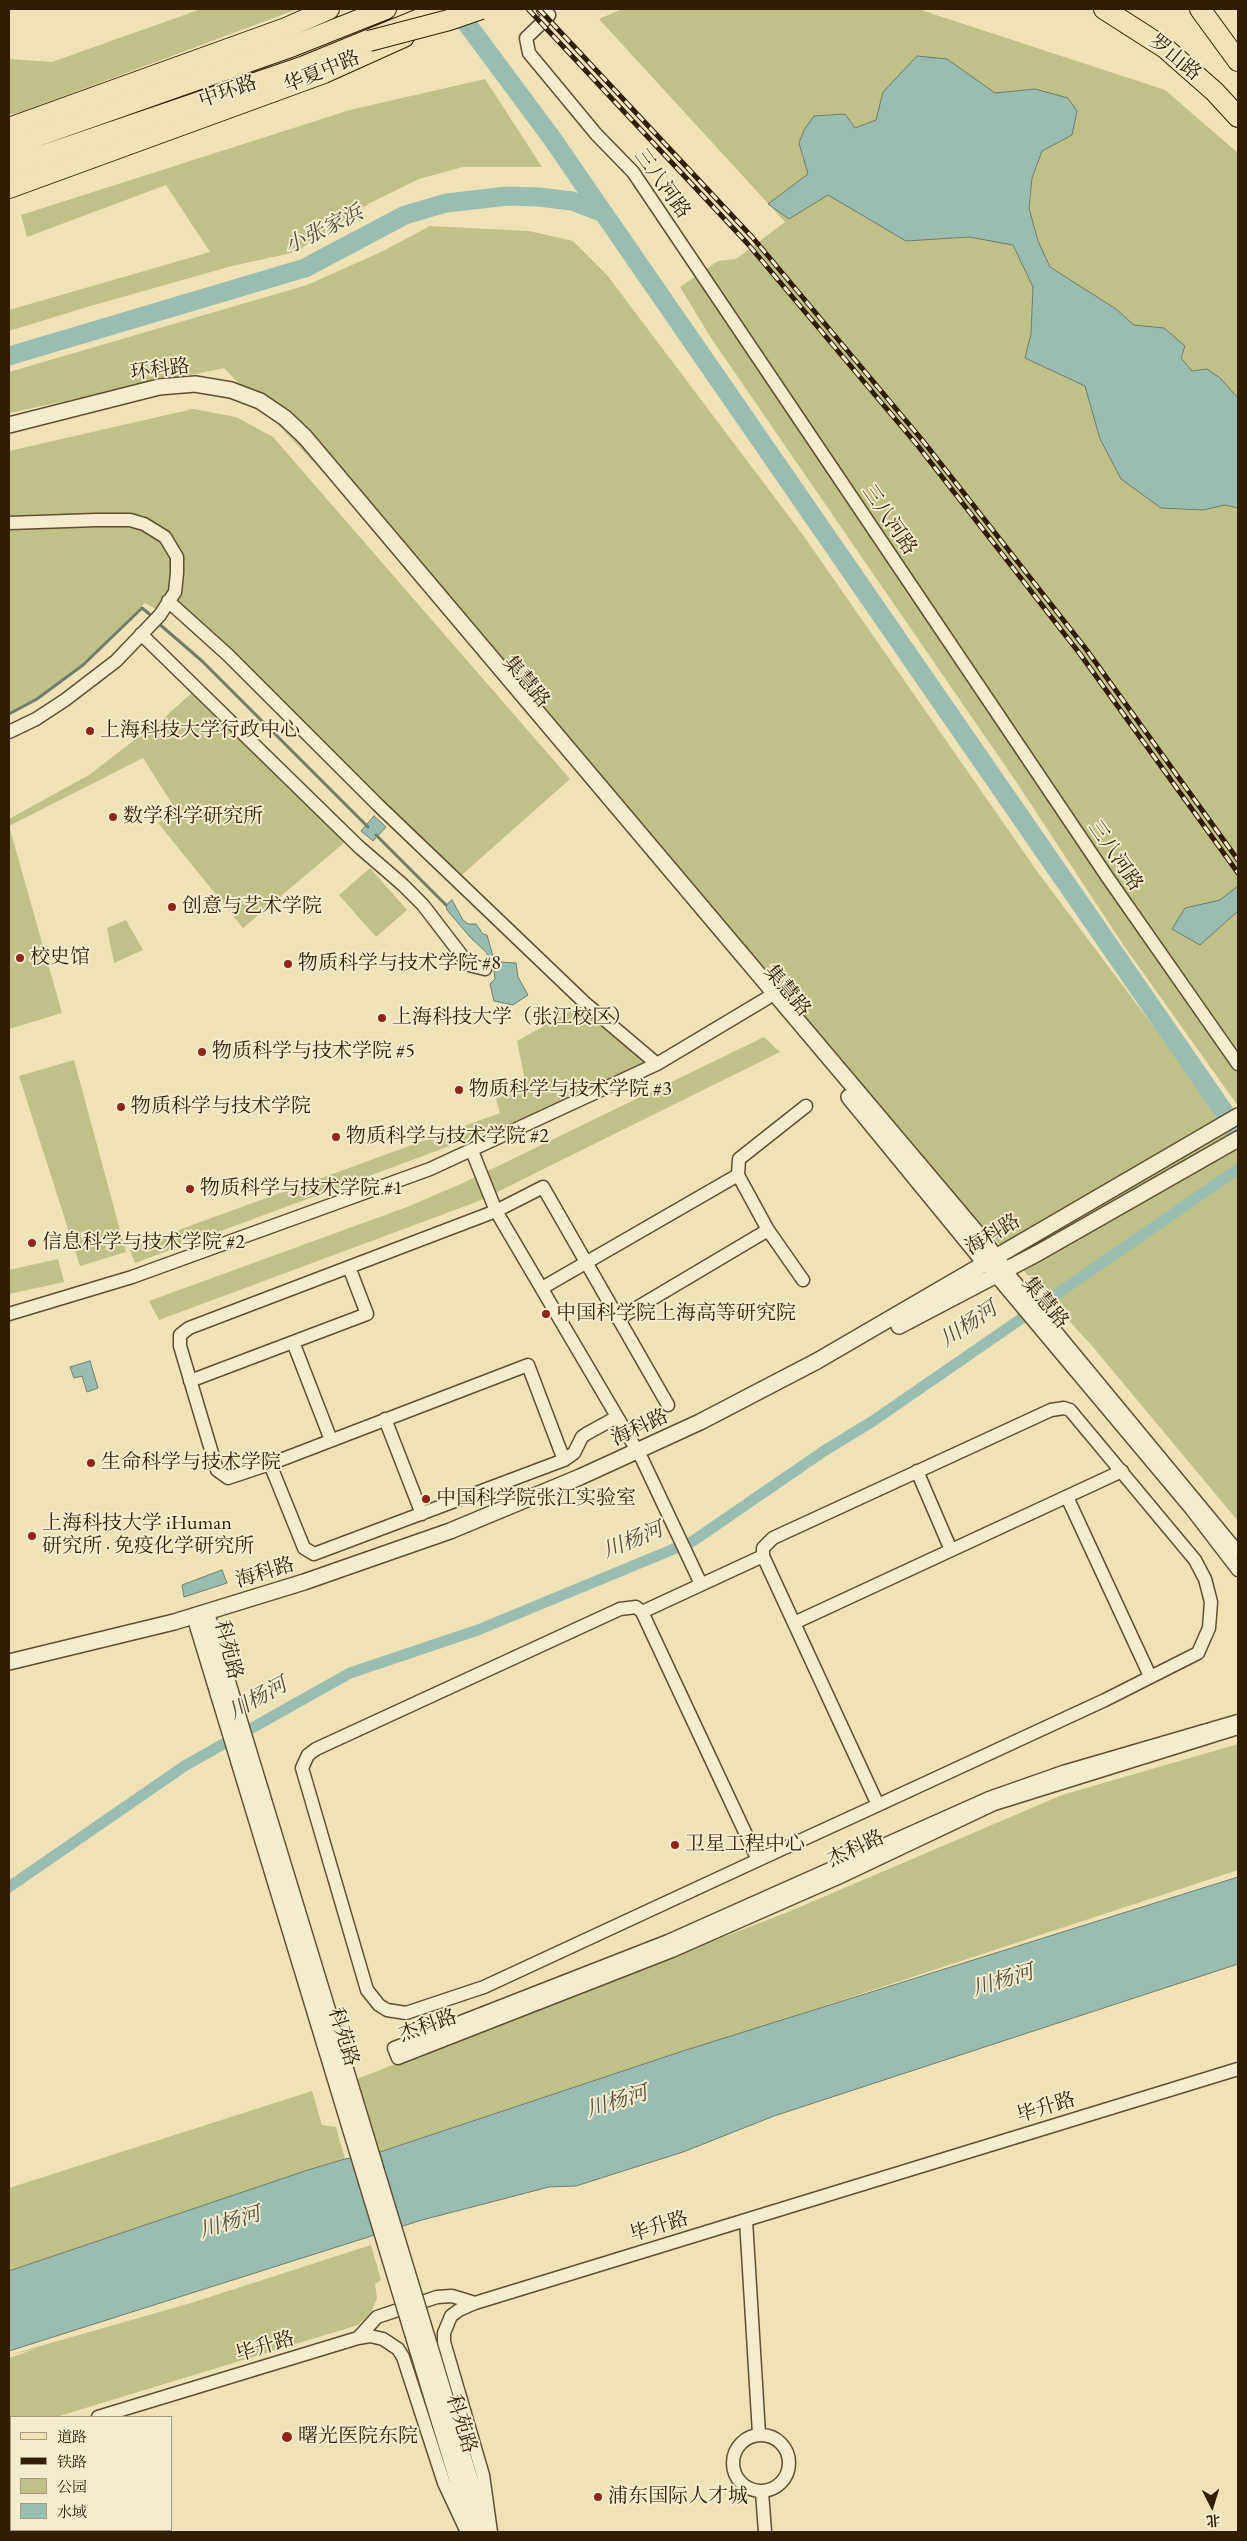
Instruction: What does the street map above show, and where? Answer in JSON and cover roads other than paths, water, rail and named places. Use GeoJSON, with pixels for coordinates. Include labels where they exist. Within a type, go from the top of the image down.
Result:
{"type":"FeatureCollection","features":[{"type":"Feature","properties":{"kind":"main road"},"geometry":{"type":"LineString","coordinates":[[9,128],[286,28],[329,9]]}},
{"type":"Feature","properties":{"kind":"main road"},"geometry":{"type":"LineString","coordinates":[[293,46],[369,9]]}},
{"type":"Feature","properties":{"kind":"main road","name":"中环路"},"geometry":{"type":"LineString","coordinates":[[9,146],[293,46],[386,9]]}},
{"type":"Feature","properties":{"kind":"main road","name":"中环路"},"geometry":{"type":"LineString","coordinates":[[9,167],[302,67],[444,9]]}},
{"type":"Feature","properties":{"kind":"main road","name":"华夏中路"},"geometry":{"type":"LineString","coordinates":[[9,188],[324,73],[463,9]]}},
{"type":"Feature","properties":{"kind":"main road"},"geometry":{"type":"LineString","coordinates":[[369,41],[449,20],[481,9]]}},
{"type":"Feature","properties":{"kind":"main road","name":"罗山路"},"geometry":{"type":"LineString","coordinates":[[1104,9],[1165,48],[1209,86],[1238,117]]}},
{"type":"Feature","properties":{"kind":"main road"},"geometry":{"type":"LineString","coordinates":[[1203,12],[1238,61]]}},
{"type":"Feature","properties":{"kind":"street","name":"三八河路"},"geometry":{"type":"LineString","coordinates":[[543,9],[549,14],[547,18],[526,38],[529,53],[596,134],[633,172],[1102,870],[1238,1064]]}},
{"type":"Feature","properties":{"kind":"street","name":"环科路"},"geometry":{"type":"LineString","coordinates":[[9,425],[159,387],[195,384],[231,390],[260,401],[285,418],[302,440]]}},
{"type":"Feature","properties":{"kind":"street","name":"环科路"},"geometry":{"type":"LineString","coordinates":[[9,434],[160,396],[194,394],[229,398],[255,410],[302,440]]}},
{"type":"Feature","properties":{"kind":"street","name":"集慧路"},"geometry":{"type":"LineString","coordinates":[[302,440],[741,968],[769,997],[795,1032],[1238,1552]]}},
{"type":"Feature","properties":{"kind":"street","name":"集慧路"},"geometry":{"type":"LineString","coordinates":[[302,440],[970,1224],[990,1260]]}},
{"type":"Feature","properties":{"kind":"street"},"geometry":{"type":"LineString","coordinates":[[9,523],[130,520],[144,524],[165,537],[177,556],[177,582],[160,615],[146,630],[116,661],[65,700],[36,719],[9,732]]}},
{"type":"Feature","properties":{"kind":"street"},"geometry":{"type":"LineString","coordinates":[[168,601],[228,655],[378,805],[578,996],[657,1064]]}},
{"type":"Feature","properties":{"kind":"street"},"geometry":{"type":"LineString","coordinates":[[146,630],[358,846],[423,905],[469,965],[485,969]]}},
{"type":"Feature","properties":{"kind":"street"},"geometry":{"type":"LineString","coordinates":[[9,1314],[132,1277],[430,1169],[657,1064],[769,997]]}},
{"type":"Feature","properties":{"kind":"street"},"geometry":{"type":"LineString","coordinates":[[803,1280],[768,1230],[738,1175],[739,1159],[806,1106]]}},
{"type":"Feature","properties":{"kind":"street","name":"海科路"},"geometry":{"type":"LineString","coordinates":[[640,1455],[817,1361],[1238,1116]]}},
{"type":"Feature","properties":{"kind":"street","name":"海科路"},"geometry":{"type":"LineString","coordinates":[[9,1671],[69,1658],[316,1588],[445,1542],[763,1399],[1002,1273],[1238,1139]]}},
{"type":"Feature","properties":{"kind":"street"},"geometry":{"type":"LineString","coordinates":[[472,1151],[496,1211],[640,1455],[701,1584]]}},
{"type":"Feature","properties":{"kind":"street"},"geometry":{"type":"LineString","coordinates":[[542,1288],[738,1175]]}},
{"type":"Feature","properties":{"kind":"street"},"geometry":{"type":"LineString","coordinates":[[564,1460],[528,1365],[233,1478],[228,1478],[220,1474],[190,1381],[180,1346],[180,1335],[183,1331],[496,1211],[543,1187],[668,1405]]}},
{"type":"Feature","properties":{"kind":"street"},"geometry":{"type":"LineString","coordinates":[[618,1318],[768,1230]]}},
{"type":"Feature","properties":{"kind":"street"},"geometry":{"type":"LineString","coordinates":[[190,1381],[367,1314],[349,1267]]}},
{"type":"Feature","properties":{"kind":"street","name":"集慧路"},"geometry":{"type":"LineString","coordinates":[[1044,1324],[1238,1570]]}},
{"type":"Feature","properties":{"kind":"street"},"geometry":{"type":"LineString","coordinates":[[293,1342],[330,1440]]}},
{"type":"Feature","properties":{"kind":"street"},"geometry":{"type":"LineString","coordinates":[[758,1860],[642,1612],[636,1608],[620,1609],[308,1755],[304,1761],[302,1776],[367,1990],[378,2004],[387,2010],[406,2013],[415,2012],[484,1987],[758,1860],[878,1805],[1105,1700],[1198,1653],[1209,1628],[1211,1602],[1205,1579],[1195,1560],[1074,1414],[1064,1408],[1051,1410],[917,1471],[773,1538],[763,1548],[763,1556],[878,1805]]}},
{"type":"Feature","properties":{"kind":"street"},"geometry":{"type":"LineString","coordinates":[[270,1464],[304,1548],[310,1553],[319,1553],[564,1460],[574,1454],[582,1437],[617,1416]]}},
{"type":"Feature","properties":{"kind":"street"},"geometry":{"type":"LineString","coordinates":[[385,1419],[422,1514]]}},
{"type":"Feature","properties":{"kind":"street"},"geometry":{"type":"LineString","coordinates":[[917,1471],[951,1550]]}},
{"type":"Feature","properties":{"kind":"street"},"geometry":{"type":"LineString","coordinates":[[794,1623],[1122,1472]]}},
{"type":"Feature","properties":{"kind":"street"},"geometry":{"type":"LineString","coordinates":[[1067,1497],[1150,1676]]}},
{"type":"Feature","properties":{"kind":"street"},"geometry":{"type":"LineString","coordinates":[[642,1612],[763,1556]]}},
{"type":"Feature","properties":{"kind":"street","name":"海科路"},"geometry":{"type":"LineString","coordinates":[[9,1662],[202,1620]]}},
{"type":"Feature","properties":{"kind":"street","name":"科苑路"},"geometry":{"type":"LineString","coordinates":[[202,1620],[423,2346],[486,2532]]}},
{"type":"Feature","properties":{"kind":"street","name":"杰科路"},"geometry":{"type":"LineString","coordinates":[[1238,1721],[1063,1772],[989,1798],[676,1938],[394,2048],[398,2058],[664,1955],[830,1882],[994,1804],[1238,1728]]}},
{"type":"Feature","properties":{"kind":"street","name":"毕升路"},"geometry":{"type":"LineString","coordinates":[[491,2532],[483,2475],[444,2342],[444,2332],[451,2316],[459,2310],[475,2303],[1238,2069]]}},
{"type":"Feature","properties":{"kind":"street"},"geometry":{"type":"LineString","coordinates":[[746,2220],[759,2434]]}},
{"type":"Feature","properties":{"kind":"street"},"geometry":{"type":"LineString","coordinates":[[358,2338],[377,2317],[437,2297],[452,2296],[475,2303]]}},
{"type":"Feature","properties":{"kind":"street"},"geometry":{"type":"LineString","coordinates":[[358,2338],[370,2336],[383,2339],[398,2349],[403,2357],[444,2483],[466,2532]]}},
{"type":"Feature","properties":{"kind":"street","name":"毕升路"},"geometry":{"type":"LineString","coordinates":[[101,2416],[358,2338]]}},
{"type":"Feature","properties":{"kind":"street","name":"科苑路"},"geometry":{"type":"LineString","coordinates":[[423,2346],[473,2532]]}},
{"type":"Feature","properties":{"kind":"street"},"geometry":{"type":"LineString","coordinates":[[759,2434],[773,2436],[784,2445],[790,2462],[785,2479],[775,2488],[762,2492],[742,2484],[737,2478],[732,2464],[735,2450],[745,2439],[759,2434]]}},
{"type":"Feature","properties":{"kind":"street"},"geometry":{"type":"LineString","coordinates":[[762,2492],[764,2532]]}},
{"type":"Feature","properties":{"kind":"water"},"geometry":{"type":"Polygon","coordinates":[[[917,56],[947,59],[995,93],[1035,89],[1068,98],[1077,111],[1072,135],[1042,151],[1032,178],[1029,208],[1038,241],[1050,267],[1116,309],[1134,325],[1164,328],[1185,346],[1181,358],[1192,371],[1207,369],[1220,378],[1238,398],[1238,508],[1225,505],[1203,510],[1161,508],[1121,479],[1100,439],[1085,386],[1025,358],[1031,334],[1033,287],[1013,245],[969,237],[906,241],[828,195],[789,219],[768,204],[808,174],[799,143],[804,130],[814,116],[845,114],[855,128],[876,120],[883,92],[917,56]]]}},
{"type":"Feature","properties":{"kind":"water"},"geometry":{"type":"Polygon","coordinates":[[[374,816],[386,827],[373,841],[361,831],[374,816]]]}},
{"type":"Feature","properties":{"kind":"water"},"geometry":{"type":"Polygon","coordinates":[[[1238,886],[1238,911],[1200,945],[1172,929],[1185,908],[1220,900],[1238,886]]]}},
{"type":"Feature","properties":{"kind":"water"},"geometry":{"type":"Polygon","coordinates":[[[452,900],[463,920],[468,924],[476,924],[483,934],[487,935],[493,956],[499,962],[516,963],[518,977],[528,995],[513,1005],[494,1001],[490,984],[495,979],[493,962],[447,910],[446,905],[452,900]]]}},
{"type":"Feature","properties":{"kind":"water"},"geometry":{"type":"Polygon","coordinates":[[[90,1361],[98,1388],[87,1392],[82,1376],[74,1378],[70,1367],[90,1361]]]}},
{"type":"Feature","properties":{"kind":"water"},"geometry":{"type":"Polygon","coordinates":[[[222,1570],[227,1583],[184,1597],[182,1585],[222,1570]]]}},
{"type":"Feature","properties":{"kind":"water"},"geometry":{"type":"Polygon","coordinates":[[[1238,1877],[1238,1964],[774,2116],[683,2152],[576,2186],[549,2187],[422,2220],[9,2351],[9,2271],[308,2170],[345,2159],[371,2155],[683,2051],[1238,1877]]]}},
{"type":"Feature","properties":{"kind":"waterway"},"geometry":{"type":"LineString","coordinates":[[456,9],[551,137],[1238,1132]]}},
{"type":"Feature","properties":{"kind":"waterway","name":"小张家浜"},"geometry":{"type":"LineString","coordinates":[[9,356],[305,268],[405,215],[446,203],[508,196],[539,197],[572,201],[604,213]]}},
{"type":"Feature","properties":{"kind":"waterway"},"geometry":{"type":"LineString","coordinates":[[9,714],[37,699],[83,665],[142,608],[153,617]]}},
{"type":"Feature","properties":{"kind":"waterway"},"geometry":{"type":"LineString","coordinates":[[157,622],[202,661],[368,827]]}},
{"type":"Feature","properties":{"kind":"waterway"},"geometry":{"type":"LineString","coordinates":[[376,835],[446,905]]}},
{"type":"Feature","properties":{"kind":"waterway","name":"川杨河"},"geometry":{"type":"LineString","coordinates":[[9,1887],[186,1765],[350,1673],[478,1630],[693,1541],[824,1451],[873,1421],[1238,1169]]}},
{"type":"Feature","properties":{"kind":"railway"},"geometry":{"type":"LineString","coordinates":[[528,9],[747,243],[918,446],[1080,654],[1238,873]]}},
{"type":"Feature","properties":{"kind":"railway"},"geometry":{"type":"LineString","coordinates":[[539,9],[753,238],[923,441],[1086,649],[1238,860]]}},
{"type":"Feature","properties":{"kind":"place","name":"上海科技大学行政中心"},"geometry":{"type":"Point","coordinates":[90,731]}},
{"type":"Feature","properties":{"kind":"place","name":"数学科学研究所"},"geometry":{"type":"Point","coordinates":[113,817]}},
{"type":"Feature","properties":{"kind":"place","name":"创意与艺术学院"},"geometry":{"type":"Point","coordinates":[172,907]}},
{"type":"Feature","properties":{"kind":"place","name":"校史馆"},"geometry":{"type":"Point","coordinates":[20,958]}},
{"type":"Feature","properties":{"kind":"place","name":"物质科学与技术学院 #8"},"geometry":{"type":"Point","coordinates":[288,964]}},
{"type":"Feature","properties":{"kind":"place","name":"上海科技大学（张江校区）"},"geometry":{"type":"Point","coordinates":[382,1018]}},
{"type":"Feature","properties":{"kind":"place","name":"物质科学与技术学院 #5"},"geometry":{"type":"Point","coordinates":[202,1052]}},
{"type":"Feature","properties":{"kind":"place","name":"物质科学与技术学院 #3"},"geometry":{"type":"Point","coordinates":[459,1090]}},
{"type":"Feature","properties":{"kind":"place","name":"物质科学与技术学院"},"geometry":{"type":"Point","coordinates":[121,1107]}},
{"type":"Feature","properties":{"kind":"place","name":"物质科学与技术学院 #2"},"geometry":{"type":"Point","coordinates":[336,1137]}},
{"type":"Feature","properties":{"kind":"place","name":"物质科学与技术学院 #1"},"geometry":{"type":"Point","coordinates":[190,1189]}},
{"type":"Feature","properties":{"kind":"place","name":"信息科学与技术学院 #2"},"geometry":{"type":"Point","coordinates":[32,1243]}},
{"type":"Feature","properties":{"kind":"place","name":"中国科学院上海高等研究院"},"geometry":{"type":"Point","coordinates":[546,1314]}},
{"type":"Feature","properties":{"kind":"place","name":"生命科学与技术学院"},"geometry":{"type":"Point","coordinates":[91,1463]}},
{"type":"Feature","properties":{"kind":"place","name":"中国科学院张江实验室"},"geometry":{"type":"Point","coordinates":[426,1499]}},
{"type":"Feature","properties":{"kind":"place","name":"上海科技大学 iHuman 研究所 · 免疫化学研究所"},"geometry":{"type":"Point","coordinates":[32,1536]}},
{"type":"Feature","properties":{"kind":"place","name":"卫星工程中心"},"geometry":{"type":"Point","coordinates":[675,1845]}},
{"type":"Feature","properties":{"kind":"place","name":"曙光医院东院"},"geometry":{"type":"Point","coordinates":[287,2437]}},
{"type":"Feature","properties":{"kind":"place","name":"浦东国际人才城"},"geometry":{"type":"Point","coordinates":[598,2497]}}]}
